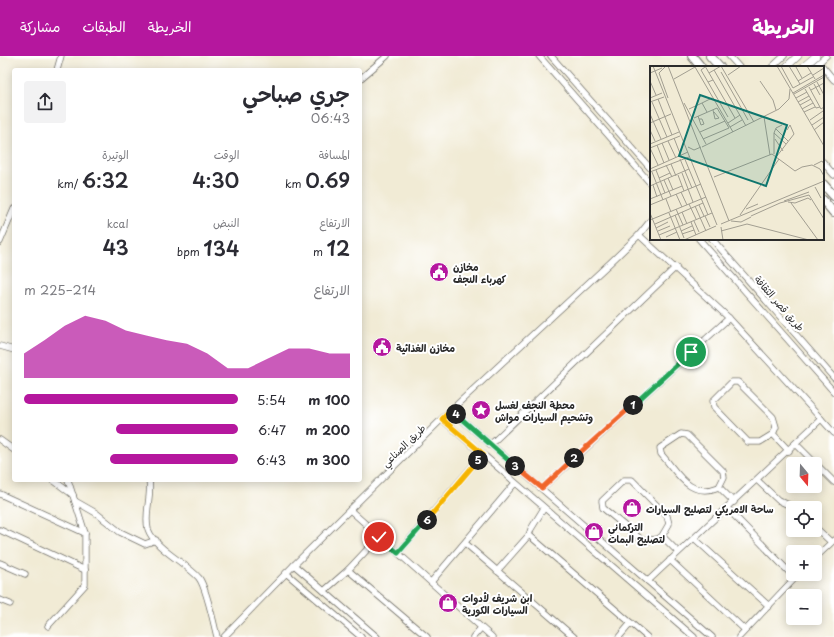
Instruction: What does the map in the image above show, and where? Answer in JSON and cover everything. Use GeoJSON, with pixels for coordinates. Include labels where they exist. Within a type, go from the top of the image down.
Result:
{"type":"FeatureCollection","features":[{"type":"Feature","properties":{"kind":"highway"},"geometry":{"type":"LineString","coordinates":[[692,56],[700,66]]}},
{"type":"Feature","properties":{"kind":"highway"},"geometry":{"type":"LineString","coordinates":[[710,56],[719,66]]}},
{"type":"Feature","properties":{"kind":"highway"},"geometry":{"type":"LineString","coordinates":[[824,185],[834,196]]}},
{"type":"Feature","properties":{"kind":"highway"},"geometry":{"type":"LineString","coordinates":[[824,201],[834,213]]}},
{"type":"Feature","properties":{"kind":"main road"},"geometry":{"type":"LineString","coordinates":[[788,66],[798,56]]}},
{"type":"Feature","properties":{"kind":"street"},"geometry":{"type":"LineString","coordinates":[[58,68],[61,56]]}},
{"type":"Feature","properties":{"kind":"street"},"geometry":{"type":"LineString","coordinates":[[362,77],[387,56]]}},
{"type":"Feature","properties":{"kind":"street"},"geometry":{"type":"LineString","coordinates":[[539,56],[650,183]]}},
{"type":"Feature","properties":{"kind":"street"},"geometry":{"type":"LineString","coordinates":[[551,56],[650,168]]}},
{"type":"Feature","properties":{"kind":"street"},"geometry":{"type":"LineString","coordinates":[[729,56],[738,66]]}},
{"type":"Feature","properties":{"kind":"street"},"geometry":{"type":"LineString","coordinates":[[773,66],[783,56],[788,66]]}},
{"type":"Feature","properties":{"kind":"street"},"geometry":{"type":"LineString","coordinates":[[817,64],[826,56]]}},
{"type":"Feature","properties":{"kind":"street"},"geometry":{"type":"LineString","coordinates":[[824,71],[834,80]]}},
{"type":"Feature","properties":{"kind":"street"},"geometry":{"type":"LineString","coordinates":[[611,138],[618,131]]}},
{"type":"Feature","properties":{"kind":"street"},"geometry":{"type":"LineString","coordinates":[[824,163],[834,175]]}},
{"type":"Feature","properties":{"kind":"street"},"geometry":{"type":"LineString","coordinates":[[0,242],[12,214]]}},
{"type":"Feature","properties":{"kind":"street","name":"طريق الصناعي"},"geometry":{"type":"LineString","coordinates":[[224,637],[294,565],[451,410],[639,235],[650,221]]}},
{"type":"Feature","properties":{"kind":"street"},"geometry":{"type":"LineString","coordinates":[[639,235],[676,267],[729,318],[834,432]]}},
{"type":"Feature","properties":{"kind":"street","name":"طريق قصر الثقافة"},"geometry":{"type":"LineString","coordinates":[[713,240],[834,378]]}},
{"type":"Feature","properties":{"kind":"street","name":"طريق قصر الثقافة"},"geometry":{"type":"LineString","coordinates":[[700,241],[834,392]]}},
{"type":"Feature","properties":{"kind":"street"},"geometry":{"type":"LineString","coordinates":[[490,445],[676,267]]}},
{"type":"Feature","properties":{"kind":"street"},"geometry":{"type":"LineString","coordinates":[[542,488],[729,318]]}},
{"type":"Feature","properties":{"kind":"street"},"geometry":{"type":"LineString","coordinates":[[0,346],[12,349]]}},
{"type":"Feature","properties":{"kind":"street"},"geometry":{"type":"LineString","coordinates":[[732,382],[738,382],[773,417],[776,427],[773,434],[760,442],[748,442],[714,407],[713,401],[732,382]]}},
{"type":"Feature","properties":{"kind":"street"},"geometry":{"type":"LineString","coordinates":[[451,410],[712,637]]}},
{"type":"Feature","properties":{"kind":"street"},"geometry":{"type":"LineString","coordinates":[[442,419],[694,637]]}},
{"type":"Feature","properties":{"kind":"street"},"geometry":{"type":"LineString","coordinates":[[648,581],[789,451],[821,419]]}},
{"type":"Feature","properties":{"kind":"street"},"geometry":{"type":"LineString","coordinates":[[681,434],[687,435],[723,471],[724,477],[719,487],[700,491],[689,486],[661,454],[660,448],[681,434]]}},
{"type":"Feature","properties":{"kind":"street"},"geometry":{"type":"LineString","coordinates":[[773,434],[789,451]]}},
{"type":"Feature","properties":{"kind":"street"},"geometry":{"type":"LineString","coordinates":[[0,440],[12,449]]}},
{"type":"Feature","properties":{"kind":"street"},"geometry":{"type":"LineString","coordinates":[[796,444],[834,482]]}},
{"type":"Feature","properties":{"kind":"street"},"geometry":{"type":"LineString","coordinates":[[398,553],[483,454]]}},
{"type":"Feature","properties":{"kind":"street"},"geometry":{"type":"LineString","coordinates":[[624,480],[632,480],[668,516],[669,524],[662,536],[658,539],[643,541],[603,508],[602,502],[624,480]]}},
{"type":"Feature","properties":{"kind":"street"},"geometry":{"type":"LineString","coordinates":[[757,480],[778,500],[786,504]]}},
{"type":"Feature","properties":{"kind":"street"},"geometry":{"type":"LineString","coordinates":[[55,482],[74,498],[120,532],[146,544],[156,540]]}},
{"type":"Feature","properties":{"kind":"street"},"geometry":{"type":"LineString","coordinates":[[48,626],[85,585],[85,533],[69,482]]}},
{"type":"Feature","properties":{"kind":"street"},"geometry":{"type":"LineString","coordinates":[[149,482],[150,497],[147,524],[152,536],[200,579],[217,637]]}},
{"type":"Feature","properties":{"kind":"street"},"geometry":{"type":"LineString","coordinates":[[432,581],[516,483]]}},
{"type":"Feature","properties":{"kind":"street"},"geometry":{"type":"LineString","coordinates":[[719,487],[734,502]]}},
{"type":"Feature","properties":{"kind":"street"},"geometry":{"type":"LineString","coordinates":[[0,494],[85,533]]}},
{"type":"Feature","properties":{"kind":"street"},"geometry":{"type":"LineString","coordinates":[[497,571],[529,534],[544,508]]}},
{"type":"Feature","properties":{"kind":"street"},"geometry":{"type":"LineString","coordinates":[[727,508],[786,565]]}},
{"type":"Feature","properties":{"kind":"street"},"geometry":{"type":"LineString","coordinates":[[350,510],[379,537],[432,581],[492,637]]}},
{"type":"Feature","properties":{"kind":"street"},"geometry":{"type":"LineString","coordinates":[[0,530],[85,570]]}},
{"type":"Feature","properties":{"kind":"street"},"geometry":{"type":"LineString","coordinates":[[822,532],[833,541],[822,551]]}},
{"type":"Feature","properties":{"kind":"street"},"geometry":{"type":"LineString","coordinates":[[529,534],[647,637]]}},
{"type":"Feature","properties":{"kind":"street"},"geometry":{"type":"LineString","coordinates":[[662,536],[678,552]]}},
{"type":"Feature","properties":{"kind":"street"},"geometry":{"type":"LineString","coordinates":[[324,591],[348,570],[379,537]]}},
{"type":"Feature","properties":{"kind":"street"},"geometry":{"type":"LineString","coordinates":[[694,538],[769,606]]}},
{"type":"Feature","properties":{"kind":"street"},"geometry":{"type":"LineString","coordinates":[[465,543],[574,637]]}},
{"type":"Feature","properties":{"kind":"street"},"geometry":{"type":"LineString","coordinates":[[670,560],[745,630]]}},
{"type":"Feature","properties":{"kind":"street"},"geometry":{"type":"LineString","coordinates":[[0,563],[25,574]]}},
{"type":"Feature","properties":{"kind":"street"},"geometry":{"type":"LineString","coordinates":[[294,565],[377,637]]}},
{"type":"Feature","properties":{"kind":"street"},"geometry":{"type":"LineString","coordinates":[[348,570],[428,637]]}},
{"type":"Feature","properties":{"kind":"street"},"geometry":{"type":"LineString","coordinates":[[286,573],[361,637]]}},
{"type":"Feature","properties":{"kind":"street"},"geometry":{"type":"LineString","coordinates":[[738,637],[792,581]]}},
{"type":"Feature","properties":{"kind":"street"},"geometry":{"type":"LineString","coordinates":[[0,600],[10,604]]}},
{"type":"Feature","properties":{"kind":"street"},"geometry":{"type":"LineString","coordinates":[[619,637],[631,623]]}},
{"type":"Feature","properties":{"kind":"street"},"geometry":{"type":"LineString","coordinates":[[473,637],[481,628]]}},
{"type":"Feature","properties":{"kind":"place","name":"مخازن كهرباء النجف"},"geometry":{"type":"Point","coordinates":[439,272]}},
{"type":"Feature","properties":{"kind":"place","name":"مخازن الغذائية"},"geometry":{"type":"Point","coordinates":[382,347]}},
{"type":"Feature","properties":{"kind":"place","name":"محطة النجف لغسل وتشحيم السيارات مواش"},"geometry":{"type":"Point","coordinates":[481,410]}},
{"type":"Feature","properties":{"kind":"place","name":"ساحة الامريكي لتصليح السيارات"},"geometry":{"type":"Point","coordinates":[632,508]}},
{"type":"Feature","properties":{"kind":"place","name":"التركماني لتصليح البمات"},"geometry":{"type":"Point","coordinates":[594,532]}},
{"type":"Feature","properties":{"kind":"place","name":"ابن شريف لأدوات السيارات الكورية"},"geometry":{"type":"Point","coordinates":[448,603]}},
{"type":"Feature","properties":{"kind":"route"},"geometry":{"type":"LineString","coordinates":[[379,537],[398,553],[483,454],[442,419],[451,410],[542,488],[691,352]]}}]}
